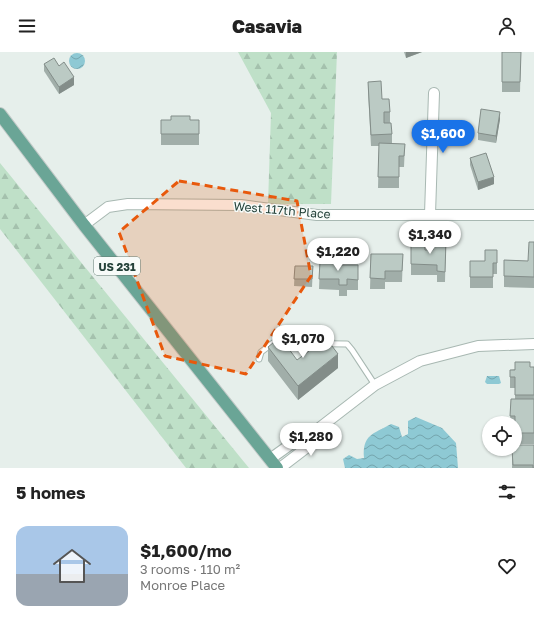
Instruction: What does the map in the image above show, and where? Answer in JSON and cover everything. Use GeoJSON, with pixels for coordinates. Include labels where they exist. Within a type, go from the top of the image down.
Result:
{"type":"FeatureCollection","features":[{"type":"Feature","properties":{"kind":"main road","name":"US 231"},"geometry":{"type":"LineString","coordinates":[[0,114],[84,225],[276,465]]}},
{"type":"Feature","properties":{"kind":"street"},"geometry":{"type":"LineString","coordinates":[[430,214],[434,93]]}},
{"type":"Feature","properties":{"kind":"street","name":"West 117th Place"},"geometry":{"type":"LineString","coordinates":[[84,225],[108,207],[128,204],[241,205],[317,215],[534,215]]}},
{"type":"Feature","properties":{"kind":"street"},"geometry":{"type":"LineString","coordinates":[[276,465],[306,434],[318,429],[374,385],[420,361],[464,348],[495,344],[534,344]]}},
{"type":"Feature","properties":{"kind":"lane"},"geometry":{"type":"LineString","coordinates":[[259,359],[261,352],[273,343],[346,344],[352,350],[374,385]]}},
{"type":"Feature","properties":{"kind":"highlighted area"},"geometry":{"type":"Polygon","coordinates":[[[179,181],[297,201],[311,276],[246,374],[165,356],[119,232],[179,181]]]}},
{"type":"Feature","properties":{"kind":"green space"},"geometry":{"type":"Polygon","coordinates":[[[238,52],[337,52],[331,204],[268,204],[271,113],[238,52]]]}},
{"type":"Feature","properties":{"kind":"green space"},"geometry":{"type":"Polygon","coordinates":[[[0,163],[249,468],[186,468],[0,229],[0,163]]]}},
{"type":"Feature","properties":{"kind":"water"},"geometry":{"type":"Polygon","coordinates":[[[77,53],[84,58],[85,61],[80,68],[77,69],[70,64],[69,61],[74,54],[77,53]]]}},
{"type":"Feature","properties":{"kind":"water"},"geometry":{"type":"Polygon","coordinates":[[[487,376],[499,376],[501,383],[487,384],[485,382],[487,376]]]}},
{"type":"Feature","properties":{"kind":"water"},"geometry":{"type":"Polygon","coordinates":[[[416,417],[442,428],[456,443],[458,468],[345,468],[343,459],[349,455],[357,459],[364,458],[365,444],[374,433],[391,424],[399,427],[402,437],[408,434],[408,421],[416,417]]]}},
{"type":"Feature","properties":{"kind":"building"},"geometry":{"type":"Polygon","coordinates":[[[502,52],[521,52],[520,82],[502,82],[502,52]]]}},
{"type":"Feature","properties":{"kind":"building"},"geometry":{"type":"Polygon","coordinates":[[[54,58],[59,66],[64,62],[74,77],[59,87],[44,64],[54,58]]]}},
{"type":"Feature","properties":{"kind":"building"},"geometry":{"type":"Polygon","coordinates":[[[381,81],[382,99],[389,99],[390,112],[384,112],[384,123],[391,123],[392,134],[371,135],[368,82],[381,81]]]}},
{"type":"Feature","properties":{"kind":"building"},"geometry":{"type":"Polygon","coordinates":[[[481,109],[500,112],[496,136],[478,133],[481,109]]]}},
{"type":"Feature","properties":{"kind":"building"},"geometry":{"type":"Polygon","coordinates":[[[171,116],[190,116],[190,120],[199,120],[199,134],[161,134],[161,120],[171,120],[171,116]]]}},
{"type":"Feature","properties":{"kind":"building"},"geometry":{"type":"Polygon","coordinates":[[[379,143],[405,144],[404,156],[399,156],[399,177],[378,177],[379,143]]]}},
{"type":"Feature","properties":{"kind":"building"},"geometry":{"type":"Polygon","coordinates":[[[486,153],[494,177],[478,182],[470,158],[486,153]]]}},
{"type":"Feature","properties":{"kind":"building"},"geometry":{"type":"Polygon","coordinates":[[[433,240],[446,240],[445,272],[437,271],[437,265],[411,264],[411,245],[425,245],[425,250],[433,250],[433,240]]]}},
{"type":"Feature","properties":{"kind":"building"},"geometry":{"type":"Polygon","coordinates":[[[529,242],[534,242],[534,277],[504,276],[504,260],[528,261],[529,242]]]}},
{"type":"Feature","properties":{"kind":"building"},"geometry":{"type":"Polygon","coordinates":[[[485,250],[497,250],[497,263],[493,263],[493,277],[470,277],[470,261],[485,261],[485,250]]]}},
{"type":"Feature","properties":{"kind":"building"},"geometry":{"type":"Polygon","coordinates":[[[371,254],[403,254],[402,271],[385,271],[385,279],[370,278],[371,254]]]}},
{"type":"Feature","properties":{"kind":"building"},"geometry":{"type":"Polygon","coordinates":[[[320,262],[336,262],[336,265],[358,265],[358,280],[347,279],[347,285],[339,285],[339,279],[319,279],[320,262]]]}},
{"type":"Feature","properties":{"kind":"building"},"geometry":{"type":"Polygon","coordinates":[[[295,266],[313,266],[312,279],[294,279],[295,266]]]}},
{"type":"Feature","properties":{"kind":"building"},"geometry":{"type":"Polygon","coordinates":[[[280,337],[297,360],[326,338],[338,354],[298,386],[268,347],[280,337]]]}},
{"type":"Feature","properties":{"kind":"building"},"geometry":{"type":"Polygon","coordinates":[[[515,362],[530,362],[530,367],[534,367],[534,395],[515,395],[515,377],[510,377],[510,370],[515,370],[515,362]]]}},
{"type":"Feature","properties":{"kind":"building"},"geometry":{"type":"Polygon","coordinates":[[[511,399],[534,399],[534,433],[522,433],[522,416],[510,416],[511,399]]]}},
{"type":"Feature","properties":{"kind":"building"},"geometry":{"type":"Polygon","coordinates":[[[522,445],[534,445],[534,468],[533,465],[513,465],[512,456],[522,456],[522,445]]]}}]}
